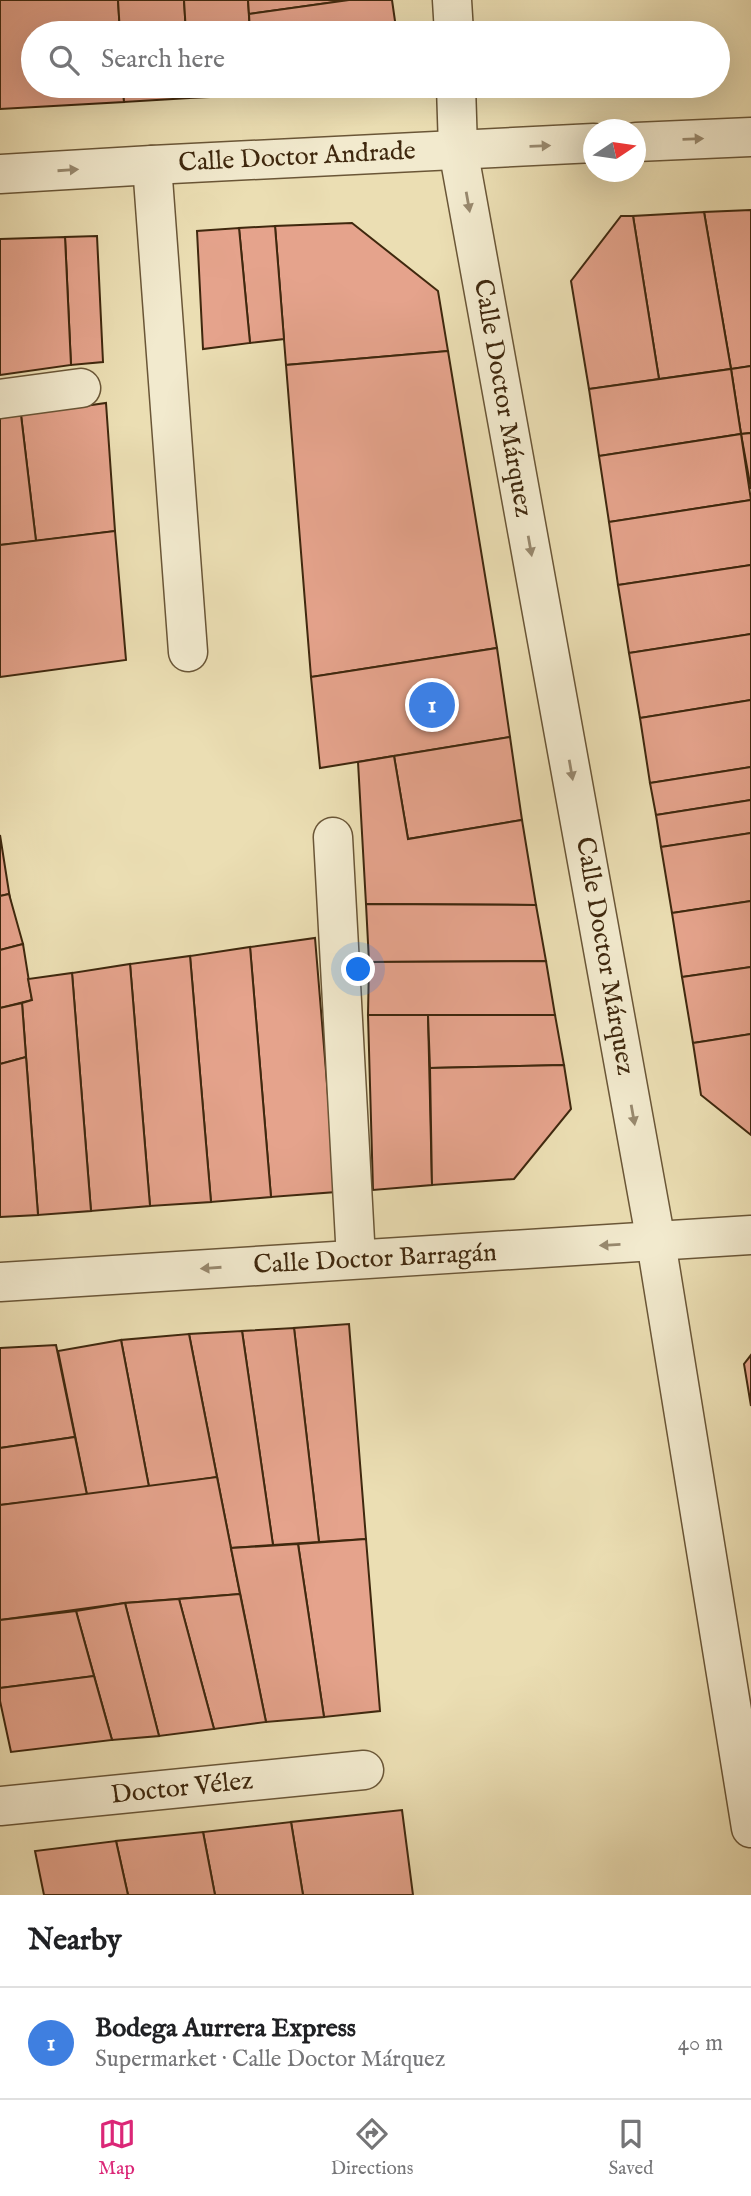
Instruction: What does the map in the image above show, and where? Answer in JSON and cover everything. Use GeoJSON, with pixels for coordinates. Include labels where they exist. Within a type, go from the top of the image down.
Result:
{"type":"FeatureCollection","features":[{"type":"Feature","properties":{"kind":"street"},"geometry":{"type":"LineString","coordinates":[[452,0],[453,21]]}},
{"type":"Feature","properties":{"kind":"street","name":"Calle Doctor Márquez"},"geometry":{"type":"LineString","coordinates":[[456,98],[458,149],[743,1717],[751,1828]]}},
{"type":"Feature","properties":{"kind":"street"},"geometry":{"type":"LineString","coordinates":[[646,142],[751,137]]}},
{"type":"Feature","properties":{"kind":"street","name":"Calle Doctor Andrade"},"geometry":{"type":"LineString","coordinates":[[0,174],[583,143]]}},
{"type":"Feature","properties":{"kind":"street"},"geometry":{"type":"LineString","coordinates":[[152,165],[188,652]]}},
{"type":"Feature","properties":{"kind":"street"},"geometry":{"type":"LineString","coordinates":[[0,399],[81,388]]}},
{"type":"Feature","properties":{"kind":"street"},"geometry":{"type":"LineString","coordinates":[[333,837],[356,1259]]}},
{"type":"Feature","properties":{"kind":"street","name":"Calle Doctor Barragán"},"geometry":{"type":"LineString","coordinates":[[0,1282],[751,1235]]}},
{"type":"Feature","properties":{"kind":"street","name":"Doctor Vélez"},"geometry":{"type":"LineString","coordinates":[[0,1806],[364,1770]]}},
{"type":"Feature","properties":{"kind":"building"},"geometry":{"type":"Polygon","coordinates":[[[0,0],[118,0],[119,21],[21,21],[21,98],[124,98],[124,102],[0,109],[0,0]]]}},
{"type":"Feature","properties":{"kind":"building"},"geometry":{"type":"Polygon","coordinates":[[[118,0],[184,0],[185,21],[119,21],[118,0]]]}},
{"type":"Feature","properties":{"kind":"building"},"geometry":{"type":"Polygon","coordinates":[[[184,0],[248,0],[249,21],[185,21],[184,0]]]}},
{"type":"Feature","properties":{"kind":"building"},"geometry":{"type":"Polygon","coordinates":[[[248,0],[349,0],[249,14],[248,0]]]}},
{"type":"Feature","properties":{"kind":"building"},"geometry":{"type":"Polygon","coordinates":[[[349,0],[392,0],[395,21],[249,21],[249,14],[349,0]]]}},
{"type":"Feature","properties":{"kind":"building"},"geometry":{"type":"Polygon","coordinates":[[[124,98],[189,98],[124,102],[124,98]]]}},
{"type":"Feature","properties":{"kind":"building"},"geometry":{"type":"Polygon","coordinates":[[[751,210],[751,366],[731,369],[704,212],[751,210]]]}},
{"type":"Feature","properties":{"kind":"building"},"geometry":{"type":"Polygon","coordinates":[[[704,212],[731,369],[659,379],[633,216],[704,212]]]}},
{"type":"Feature","properties":{"kind":"building"},"geometry":{"type":"Polygon","coordinates":[[[621,216],[633,216],[659,379],[589,389],[571,281],[621,216]]]}},
{"type":"Feature","properties":{"kind":"building"},"geometry":{"type":"Polygon","coordinates":[[[352,223],[438,291],[448,351],[286,365],[275,226],[352,223]]]}},
{"type":"Feature","properties":{"kind":"building"},"geometry":{"type":"Polygon","coordinates":[[[275,226],[284,339],[250,343],[239,228],[275,226]]]}},
{"type":"Feature","properties":{"kind":"building"},"geometry":{"type":"Polygon","coordinates":[[[239,228],[250,343],[203,349],[197,231],[239,228]]]}},
{"type":"Feature","properties":{"kind":"building"},"geometry":{"type":"Polygon","coordinates":[[[97,236],[103,362],[71,365],[65,237],[97,236]]]}},
{"type":"Feature","properties":{"kind":"building"},"geometry":{"type":"Polygon","coordinates":[[[65,237],[71,365],[0,375],[0,239],[65,237]]]}},
{"type":"Feature","properties":{"kind":"building"},"geometry":{"type":"Polygon","coordinates":[[[448,351],[497,648],[311,677],[286,365],[448,351]]]}},
{"type":"Feature","properties":{"kind":"building"},"geometry":{"type":"Polygon","coordinates":[[[751,366],[751,433],[741,434],[731,369],[751,366]]]}},
{"type":"Feature","properties":{"kind":"building"},"geometry":{"type":"Polygon","coordinates":[[[731,369],[741,434],[599,456],[589,389],[731,369]]]}},
{"type":"Feature","properties":{"kind":"building"},"geometry":{"type":"Polygon","coordinates":[[[106,403],[115,531],[36,541],[21,415],[106,403]]]}},
{"type":"Feature","properties":{"kind":"building"},"geometry":{"type":"Polygon","coordinates":[[[21,415],[36,541],[0,545],[0,418],[21,415]]]}},
{"type":"Feature","properties":{"kind":"building"},"geometry":{"type":"Polygon","coordinates":[[[751,433],[751,489],[741,434],[751,433]]]}},
{"type":"Feature","properties":{"kind":"building"},"geometry":{"type":"Polygon","coordinates":[[[741,434],[751,500],[609,522],[599,456],[741,434]]]}},
{"type":"Feature","properties":{"kind":"building"},"geometry":{"type":"Polygon","coordinates":[[[751,500],[751,565],[618,585],[609,522],[751,500]]]}},
{"type":"Feature","properties":{"kind":"building"},"geometry":{"type":"Polygon","coordinates":[[[115,531],[126,660],[0,677],[0,545],[115,531]]]}},
{"type":"Feature","properties":{"kind":"building"},"geometry":{"type":"Polygon","coordinates":[[[751,565],[751,634],[629,653],[618,585],[751,565]]]}},
{"type":"Feature","properties":{"kind":"building"},"geometry":{"type":"Polygon","coordinates":[[[751,634],[751,700],[640,718],[629,653],[751,634]]]}},
{"type":"Feature","properties":{"kind":"building"},"geometry":{"type":"Polygon","coordinates":[[[497,648],[510,737],[320,768],[311,677],[497,648]]]}},
{"type":"Feature","properties":{"kind":"building"},"geometry":{"type":"Polygon","coordinates":[[[751,700],[751,767],[650,783],[640,718],[751,700]]]}},
{"type":"Feature","properties":{"kind":"building"},"geometry":{"type":"Polygon","coordinates":[[[510,737],[522,820],[408,839],[394,756],[510,737]]]}},
{"type":"Feature","properties":{"kind":"building"},"geometry":{"type":"Polygon","coordinates":[[[394,756],[408,839],[522,820],[536,905],[366,904],[358,762],[394,756]]]}},
{"type":"Feature","properties":{"kind":"building"},"geometry":{"type":"Polygon","coordinates":[[[751,767],[751,800],[656,815],[650,783],[751,767]]]}},
{"type":"Feature","properties":{"kind":"building"},"geometry":{"type":"Polygon","coordinates":[[[751,800],[751,833],[661,847],[656,815],[751,800]]]}},
{"type":"Feature","properties":{"kind":"building"},"geometry":{"type":"Polygon","coordinates":[[[751,833],[751,901],[672,913],[661,847],[751,833]]]}},
{"type":"Feature","properties":{"kind":"building"},"geometry":{"type":"Polygon","coordinates":[[[0,835],[11,905],[9,894],[0,896],[0,835]]]}},
{"type":"Feature","properties":{"kind":"building"},"geometry":{"type":"Polygon","coordinates":[[[9,894],[23,944],[0,950],[0,896],[9,894]]]}},
{"type":"Feature","properties":{"kind":"building"},"geometry":{"type":"Polygon","coordinates":[[[751,901],[751,967],[682,977],[672,913],[751,901]]]}},
{"type":"Feature","properties":{"kind":"building"},"geometry":{"type":"Polygon","coordinates":[[[366,904],[536,905],[546,961],[369,962],[366,904]]]}},
{"type":"Feature","properties":{"kind":"building"},"geometry":{"type":"Polygon","coordinates":[[[315,938],[336,1192],[271,1197],[250,947],[315,938]]]}},
{"type":"Feature","properties":{"kind":"building"},"geometry":{"type":"Polygon","coordinates":[[[23,944],[32,1000],[0,1008],[0,950],[23,944]]]}},
{"type":"Feature","properties":{"kind":"building"},"geometry":{"type":"Polygon","coordinates":[[[250,947],[271,1197],[211,1202],[190,956],[250,947]]]}},
{"type":"Feature","properties":{"kind":"building"},"geometry":{"type":"Polygon","coordinates":[[[190,956],[211,1202],[150,1206],[130,964],[190,956]]]}},
{"type":"Feature","properties":{"kind":"building"},"geometry":{"type":"Polygon","coordinates":[[[546,961],[555,1015],[368,1015],[369,962],[546,961]]]}},
{"type":"Feature","properties":{"kind":"building"},"geometry":{"type":"Polygon","coordinates":[[[130,964],[150,1206],[91,1211],[72,973],[130,964]]]}},
{"type":"Feature","properties":{"kind":"building"},"geometry":{"type":"Polygon","coordinates":[[[751,967],[751,1034],[693,1043],[682,977],[751,967]]]}},
{"type":"Feature","properties":{"kind":"building"},"geometry":{"type":"Polygon","coordinates":[[[72,973],[91,1211],[38,1215],[22,1003],[32,1000],[28,979],[72,973]]]}},
{"type":"Feature","properties":{"kind":"building"},"geometry":{"type":"Polygon","coordinates":[[[22,1003],[26,1057],[0,1064],[0,1008],[22,1003]]]}},
{"type":"Feature","properties":{"kind":"building"},"geometry":{"type":"Polygon","coordinates":[[[368,1015],[428,1015],[432,1185],[373,1190],[368,1015]]]}},
{"type":"Feature","properties":{"kind":"building"},"geometry":{"type":"Polygon","coordinates":[[[428,1015],[555,1015],[564,1065],[430,1068],[428,1015]]]}},
{"type":"Feature","properties":{"kind":"building"},"geometry":{"type":"Polygon","coordinates":[[[751,1034],[751,1135],[701,1095],[693,1043],[751,1034]]]}},
{"type":"Feature","properties":{"kind":"building"},"geometry":{"type":"Polygon","coordinates":[[[26,1057],[38,1215],[0,1217],[0,1064],[26,1057]]]}},
{"type":"Feature","properties":{"kind":"building"},"geometry":{"type":"Polygon","coordinates":[[[564,1065],[571,1109],[514,1179],[432,1185],[430,1068],[564,1065]]]}},
{"type":"Feature","properties":{"kind":"building"},"geometry":{"type":"Polygon","coordinates":[[[349,1324],[366,1539],[319,1542],[294,1328],[349,1324]]]}},
{"type":"Feature","properties":{"kind":"building"},"geometry":{"type":"Polygon","coordinates":[[[294,1328],[319,1542],[273,1545],[242,1331],[294,1328]]]}},
{"type":"Feature","properties":{"kind":"building"},"geometry":{"type":"Polygon","coordinates":[[[242,1331],[273,1545],[231,1548],[189,1334],[242,1331]]]}},
{"type":"Feature","properties":{"kind":"building"},"geometry":{"type":"Polygon","coordinates":[[[189,1334],[217,1477],[149,1487],[121,1340],[189,1334]]]}},
{"type":"Feature","properties":{"kind":"building"},"geometry":{"type":"Polygon","coordinates":[[[121,1340],[149,1487],[87,1495],[58,1351],[121,1340]]]}},
{"type":"Feature","properties":{"kind":"building"},"geometry":{"type":"Polygon","coordinates":[[[56,1345],[75,1437],[0,1448],[0,1348],[56,1345]]]}},
{"type":"Feature","properties":{"kind":"building"},"geometry":{"type":"Polygon","coordinates":[[[751,1355],[751,1406],[744,1364],[751,1355]]]}},
{"type":"Feature","properties":{"kind":"building"},"geometry":{"type":"Polygon","coordinates":[[[75,1437],[87,1495],[0,1505],[0,1448],[75,1437]]]}},
{"type":"Feature","properties":{"kind":"building"},"geometry":{"type":"Polygon","coordinates":[[[217,1477],[240,1594],[125,1603],[0,1620],[0,1505],[217,1477]]]}},
{"type":"Feature","properties":{"kind":"building"},"geometry":{"type":"Polygon","coordinates":[[[366,1539],[380,1711],[324,1717],[298,1544],[366,1539]]]}},
{"type":"Feature","properties":{"kind":"building"},"geometry":{"type":"Polygon","coordinates":[[[298,1544],[324,1717],[266,1722],[231,1548],[298,1544]]]}},
{"type":"Feature","properties":{"kind":"building"},"geometry":{"type":"Polygon","coordinates":[[[240,1594],[266,1722],[214,1729],[179,1599],[240,1594]]]}},
{"type":"Feature","properties":{"kind":"building"},"geometry":{"type":"Polygon","coordinates":[[[179,1599],[214,1729],[159,1736],[125,1603],[179,1599]]]}},
{"type":"Feature","properties":{"kind":"building"},"geometry":{"type":"Polygon","coordinates":[[[125,1603],[159,1736],[112,1740],[76,1611],[125,1603]]]}},
{"type":"Feature","properties":{"kind":"building"},"geometry":{"type":"Polygon","coordinates":[[[76,1611],[94,1676],[0,1688],[0,1620],[76,1611]]]}},
{"type":"Feature","properties":{"kind":"building"},"geometry":{"type":"Polygon","coordinates":[[[94,1676],[112,1740],[11,1752],[0,1701],[0,1688],[94,1676]]]}},
{"type":"Feature","properties":{"kind":"building"},"geometry":{"type":"Polygon","coordinates":[[[402,1810],[413,1895],[303,1895],[291,1822],[402,1810]]]}},
{"type":"Feature","properties":{"kind":"building"},"geometry":{"type":"Polygon","coordinates":[[[291,1822],[303,1895],[215,1895],[203,1832],[291,1822]]]}},
{"type":"Feature","properties":{"kind":"building"},"geometry":{"type":"Polygon","coordinates":[[[203,1832],[215,1895],[128,1895],[116,1841],[203,1832]]]}},
{"type":"Feature","properties":{"kind":"building"},"geometry":{"type":"Polygon","coordinates":[[[116,1841],[128,1895],[44,1895],[35,1851],[116,1841]]]}},
{"type":"Feature","properties":{"kind":"place","name":"Bodega Aurrera Express"},"geometry":{"type":"Point","coordinates":[432,705]}}]}
